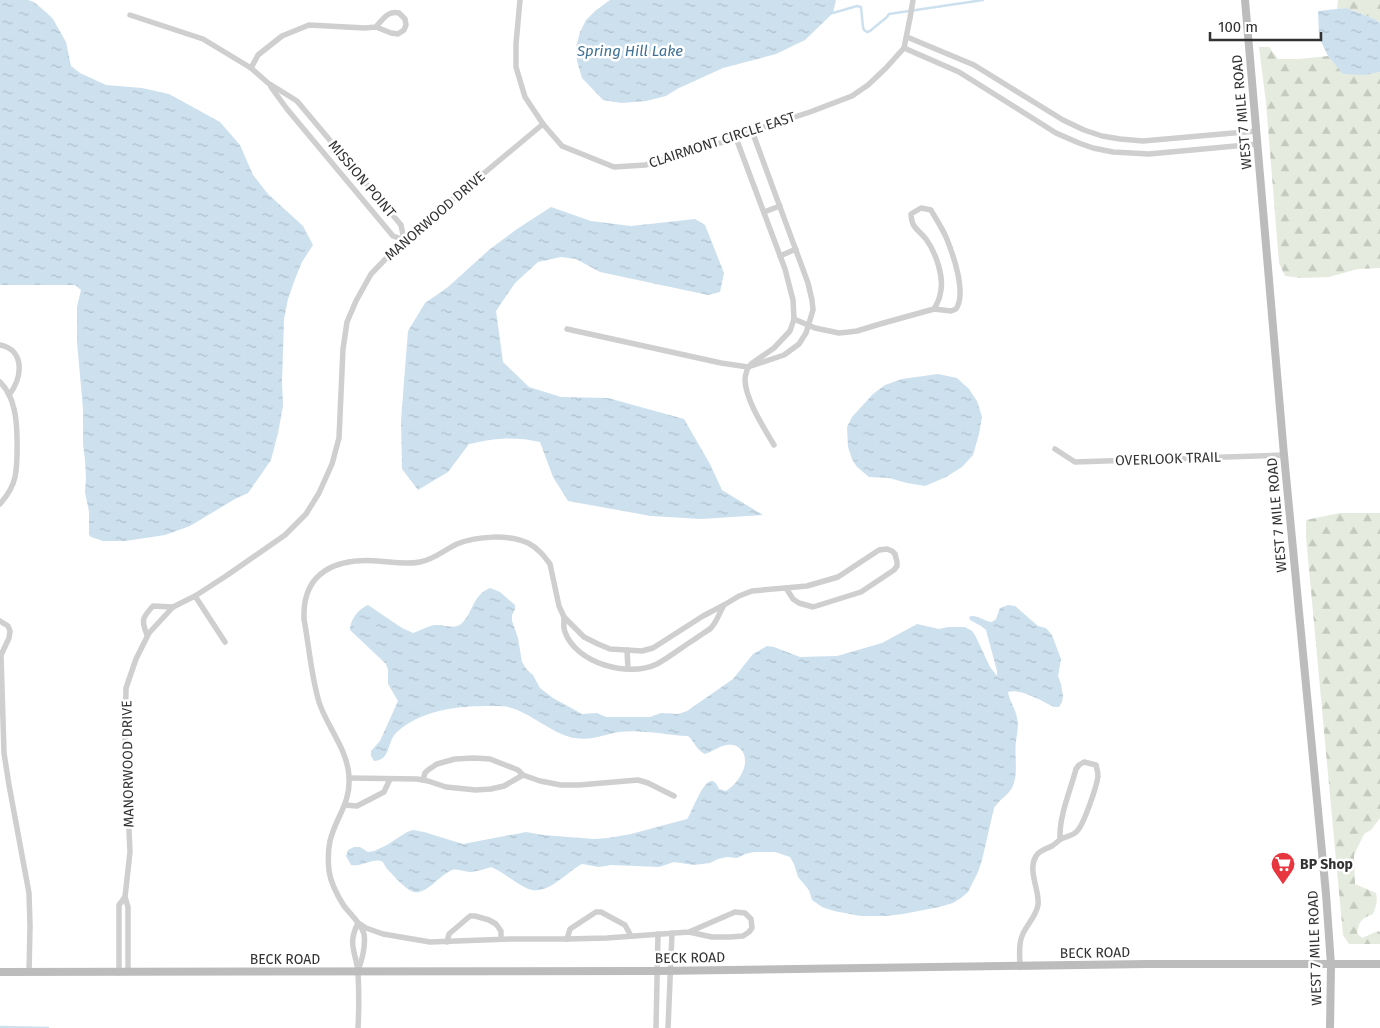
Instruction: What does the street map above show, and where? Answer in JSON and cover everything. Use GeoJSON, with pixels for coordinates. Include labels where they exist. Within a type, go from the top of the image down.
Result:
{"type":"FeatureCollection","features":[{"type":"Feature","properties":{"kind":"main road","name":"WEST 7 MILE ROAD"},"geometry":{"type":"LineString","coordinates":[[1245,0],[1284,456],[1324,875],[1331,965],[1330,1028]]}},
{"type":"Feature","properties":{"kind":"main road","name":"BECK ROAD"},"geometry":{"type":"LineString","coordinates":[[0,972],[670,970],[1147,964],[1380,964]]}},
{"type":"Feature","properties":{"kind":"street","name":"CLAIRMONT CIRCLE EAST"},"geometry":{"type":"LineString","coordinates":[[520,0],[516,67],[525,97],[543,124],[562,146],[614,167],[645,166],[736,138],[852,96],[868,85],[904,48]]}},
{"type":"Feature","properties":{"kind":"street"},"geometry":{"type":"LineString","coordinates":[[912,0],[904,48],[959,72],[1056,133],[1079,143],[1113,152],[1139,154],[1257,144]]}},
{"type":"Feature","properties":{"kind":"street"},"geometry":{"type":"LineString","coordinates":[[251,68],[258,55],[282,36],[309,25],[376,27],[391,34],[398,34],[406,27],[405,19],[399,13],[391,12],[376,27]]}},
{"type":"Feature","properties":{"kind":"street","name":"MISSION POINT"},"geometry":{"type":"LineString","coordinates":[[130,15],[203,39],[251,68],[268,83],[297,101],[401,225],[404,240]]}},
{"type":"Feature","properties":{"kind":"street"},"geometry":{"type":"LineString","coordinates":[[906,37],[974,65],[1063,120],[1102,136],[1143,140],[1256,131]]}},
{"type":"Feature","properties":{"kind":"street","name":"MISSION POINT"},"geometry":{"type":"LineString","coordinates":[[268,83],[287,109],[393,236],[404,240]]}},
{"type":"Feature","properties":{"kind":"street"},"geometry":{"type":"LineString","coordinates":[[994,94],[1001,83]]}},
{"type":"Feature","properties":{"kind":"street","name":"MANORWOOD DRIVE"},"geometry":{"type":"LineString","coordinates":[[128,972],[128,907],[125,897],[130,852],[125,741],[126,688],[136,659],[147,636],[173,607],[195,596],[284,535],[306,514],[319,493],[332,464],[339,438],[343,348],[347,322],[356,300],[371,274],[404,240],[543,124]]}},
{"type":"Feature","properties":{"kind":"street"},"geometry":{"type":"LineString","coordinates":[[1079,143],[1084,130]]}},
{"type":"Feature","properties":{"kind":"street"},"geometry":{"type":"LineString","coordinates":[[567,329],[721,363],[748,367],[784,355],[799,344],[809,325],[813,310],[812,300],[808,282],[752,131]]}},
{"type":"Feature","properties":{"kind":"street"},"geometry":{"type":"LineString","coordinates":[[736,138],[785,269],[793,300],[794,320],[790,331],[783,340],[748,367],[744,378],[748,394],[774,445]]}},
{"type":"Feature","properties":{"kind":"street"},"geometry":{"type":"LineString","coordinates":[[1163,139],[1164,153]]}},
{"type":"Feature","properties":{"kind":"street"},"geometry":{"type":"LineString","coordinates":[[764,212],[780,206]]}},
{"type":"Feature","properties":{"kind":"street"},"geometry":{"type":"LineString","coordinates":[[794,320],[815,328],[839,333],[858,332],[934,309],[956,309],[959,285],[956,267],[946,237],[931,210],[921,208],[911,214],[912,224],[927,240],[933,250],[937,263],[941,294],[934,309]]}},
{"type":"Feature","properties":{"kind":"street"},"geometry":{"type":"LineString","coordinates":[[780,256],[796,250]]}},
{"type":"Feature","properties":{"kind":"street"},"geometry":{"type":"LineString","coordinates":[[0,345],[6,346],[15,354],[20,366],[16,387],[9,395]]}},
{"type":"Feature","properties":{"kind":"street"},"geometry":{"type":"LineString","coordinates":[[0,382],[9,395],[15,411],[17,451],[15,476],[9,493],[0,504]]}},
{"type":"Feature","properties":{"kind":"street","name":"OVERLOOK TRAIL"},"geometry":{"type":"LineString","coordinates":[[1055,449],[1075,462],[1284,456]]}},
{"type":"Feature","properties":{"kind":"street"},"geometry":{"type":"LineString","coordinates":[[358,971],[362,959],[364,934],[338,896],[333,885],[328,862],[330,841],[349,790],[348,769],[343,752],[320,703],[315,687],[304,619],[307,593],[322,573],[330,567],[345,562],[378,561],[400,564],[421,562],[434,558],[450,548],[469,540],[510,538],[520,540],[534,547],[550,564],[559,606],[564,617],[584,637],[610,649],[642,651],[653,648],[703,616],[752,591],[807,586],[838,577],[879,550],[888,549],[897,558],[897,566],[894,570],[861,592],[814,607],[793,599],[786,588]]}},
{"type":"Feature","properties":{"kind":"street"},"geometry":{"type":"LineString","coordinates":[[195,596],[225,642]]}},
{"type":"Feature","properties":{"kind":"street"},"geometry":{"type":"LineString","coordinates":[[564,617],[564,630],[571,644],[580,653],[596,662],[612,667],[644,668],[656,664],[711,628],[724,605]]}},
{"type":"Feature","properties":{"kind":"street","name":"MANORWOOD DRIVE"},"geometry":{"type":"LineString","coordinates":[[147,636],[143,625],[144,615],[153,606],[173,607]]}},
{"type":"Feature","properties":{"kind":"street"},"geometry":{"type":"LineString","coordinates":[[0,621],[8,626],[10,631],[9,638],[1,654],[5,764],[29,899],[29,973]]}},
{"type":"Feature","properties":{"kind":"street"},"geometry":{"type":"LineString","coordinates":[[627,650],[628,669]]}},
{"type":"Feature","properties":{"kind":"street"},"geometry":{"type":"LineString","coordinates":[[423,780],[425,773],[438,764],[455,759],[490,759],[540,781],[572,786],[638,780],[674,796]]}},
{"type":"Feature","properties":{"kind":"street"},"geometry":{"type":"LineString","coordinates":[[1020,966],[1021,937],[1035,915],[1038,906],[1033,862],[1038,853],[1060,839],[1078,831],[1088,810],[1098,778],[1096,765],[1084,762],[1076,769],[1062,819],[1060,839]]}},
{"type":"Feature","properties":{"kind":"street"},"geometry":{"type":"LineString","coordinates":[[349,778],[423,780],[446,787],[491,789],[504,786],[523,775]]}},
{"type":"Feature","properties":{"kind":"street"},"geometry":{"type":"LineString","coordinates":[[345,805],[357,806],[384,792],[390,779]]}},
{"type":"Feature","properties":{"kind":"street","name":"MANORWOOD DRIVE"},"geometry":{"type":"LineString","coordinates":[[119,973],[119,905],[125,897]]}},
{"type":"Feature","properties":{"kind":"street"},"geometry":{"type":"LineString","coordinates":[[567,940],[570,929],[596,912],[601,912],[625,925],[631,936]]}},
{"type":"Feature","properties":{"kind":"street"},"geometry":{"type":"LineString","coordinates":[[358,923],[366,928],[399,938],[447,942],[501,939],[567,940],[689,932],[712,937],[743,936],[752,928],[751,919],[745,913],[735,912],[689,932]]}},
{"type":"Feature","properties":{"kind":"street"},"geometry":{"type":"LineString","coordinates":[[447,942],[449,934],[470,916],[489,920],[496,924],[501,931],[501,939]]}},
{"type":"Feature","properties":{"kind":"street"},"geometry":{"type":"LineString","coordinates":[[358,923],[353,933],[352,945],[358,971],[358,1028]]}},
{"type":"Feature","properties":{"kind":"street"},"geometry":{"type":"LineString","coordinates":[[668,1028],[672,933]]}},
{"type":"Feature","properties":{"kind":"street"},"geometry":{"type":"LineString","coordinates":[[656,1028],[658,934]]}},
{"type":"Feature","properties":{"kind":"green space"},"geometry":{"type":"Polygon","coordinates":[[[1338,0],[1380,0],[1380,23],[1375,19],[1346,8],[1337,9],[1338,0]]]}},
{"type":"Feature","properties":{"kind":"green space"},"geometry":{"type":"Polygon","coordinates":[[[1259,47],[1269,47],[1278,59],[1328,56],[1341,71],[1365,75],[1380,72],[1380,268],[1358,269],[1329,277],[1301,278],[1285,276],[1279,263],[1266,103],[1259,47]]]}},
{"type":"Feature","properties":{"kind":"green space"},"geometry":{"type":"Polygon","coordinates":[[[1340,513],[1380,513],[1380,818],[1371,830],[1364,834],[1354,855],[1355,884],[1376,893],[1377,899],[1373,914],[1362,920],[1357,933],[1362,938],[1378,931],[1380,932],[1380,944],[1349,944],[1343,935],[1306,537],[1306,520],[1340,513]]]}},
{"type":"Feature","properties":{"kind":"water"},"geometry":{"type":"Polygon","coordinates":[[[0,0],[28,0],[34,2],[47,13],[53,19],[66,42],[71,66],[80,73],[106,85],[142,88],[169,94],[220,122],[240,145],[253,175],[268,194],[303,226],[313,245],[302,262],[295,279],[284,319],[283,406],[271,460],[248,493],[190,526],[165,535],[125,541],[103,541],[89,535],[89,512],[85,492],[83,409],[77,342],[77,307],[81,290],[75,285],[0,285],[0,0]]]}},
{"type":"Feature","properties":{"kind":"water","name":"Spring Hill Lake"},"geometry":{"type":"Polygon","coordinates":[[[610,0],[836,0],[833,13],[805,40],[776,54],[723,68],[666,96],[646,101],[622,103],[603,100],[582,78],[577,61],[576,47],[586,20],[610,0]]]}},
{"type":"Feature","properties":{"kind":"water"},"geometry":{"type":"Polygon","coordinates":[[[1346,8],[1375,19],[1380,23],[1380,72],[1365,75],[1343,74],[1328,56],[1319,37],[1318,11],[1346,8]]]}},
{"type":"Feature","properties":{"kind":"water"},"geometry":{"type":"Polygon","coordinates":[[[551,207],[591,221],[631,226],[695,219],[705,225],[724,273],[720,292],[708,295],[600,272],[576,259],[561,257],[538,262],[515,283],[496,311],[503,362],[529,387],[561,397],[608,398],[684,419],[710,464],[722,490],[763,515],[701,519],[651,516],[568,501],[553,477],[540,442],[522,439],[496,439],[469,444],[448,472],[418,490],[402,469],[401,420],[408,331],[425,303],[448,287],[490,249],[551,207]]]}},
{"type":"Feature","properties":{"kind":"water"},"geometry":{"type":"Polygon","coordinates":[[[938,374],[957,378],[969,389],[977,401],[982,417],[973,455],[962,467],[946,477],[925,486],[889,478],[869,477],[857,467],[848,447],[847,427],[852,417],[873,394],[885,385],[902,379],[938,374]]]}},
{"type":"Feature","properties":{"kind":"water"},"geometry":{"type":"Polygon","coordinates":[[[490,588],[500,592],[515,605],[512,621],[518,638],[522,662],[533,675],[540,688],[553,698],[582,714],[597,713],[606,717],[650,717],[661,713],[678,714],[687,711],[733,679],[753,654],[767,646],[800,657],[837,656],[882,643],[917,624],[939,629],[965,627],[972,631],[990,667],[997,676],[986,630],[970,620],[969,617],[974,616],[992,622],[996,619],[1000,608],[1008,605],[1015,606],[1038,626],[1046,628],[1052,635],[1061,659],[1058,676],[1063,696],[1062,702],[1059,707],[1054,707],[1025,693],[1008,692],[1018,724],[1014,783],[1010,791],[994,808],[982,860],[968,892],[953,903],[886,916],[861,916],[834,911],[822,907],[812,900],[809,890],[798,877],[790,857],[775,852],[754,852],[737,858],[727,857],[710,863],[694,865],[674,862],[659,867],[611,865],[599,867],[582,864],[555,883],[541,890],[526,888],[491,867],[472,872],[456,870],[446,873],[423,891],[414,892],[400,882],[381,861],[351,865],[346,856],[348,850],[360,847],[368,852],[374,851],[413,830],[463,844],[526,832],[594,839],[631,834],[687,819],[705,785],[710,781],[715,782],[719,789],[726,791],[741,776],[744,768],[744,753],[733,745],[727,745],[705,754],[688,736],[628,731],[580,739],[557,732],[517,710],[498,706],[455,708],[431,713],[416,719],[396,733],[383,758],[374,761],[371,751],[380,741],[398,701],[388,684],[386,664],[350,630],[351,622],[355,615],[368,605],[402,628],[413,633],[435,625],[455,627],[465,620],[480,595],[490,588]]]}},
{"type":"Feature","properties":{"kind":"waterway"},"geometry":{"type":"LineString","coordinates":[[833,13],[857,6],[861,7],[863,27],[867,32],[889,14],[983,0]]}},
{"type":"Feature","properties":{"kind":"waterway"},"geometry":{"type":"LineString","coordinates":[[0,1027],[48,1028]]}},
{"type":"Feature","properties":{"kind":"place","name":"BP Shop"},"geometry":{"type":"Point","coordinates":[1283,885]}}]}
